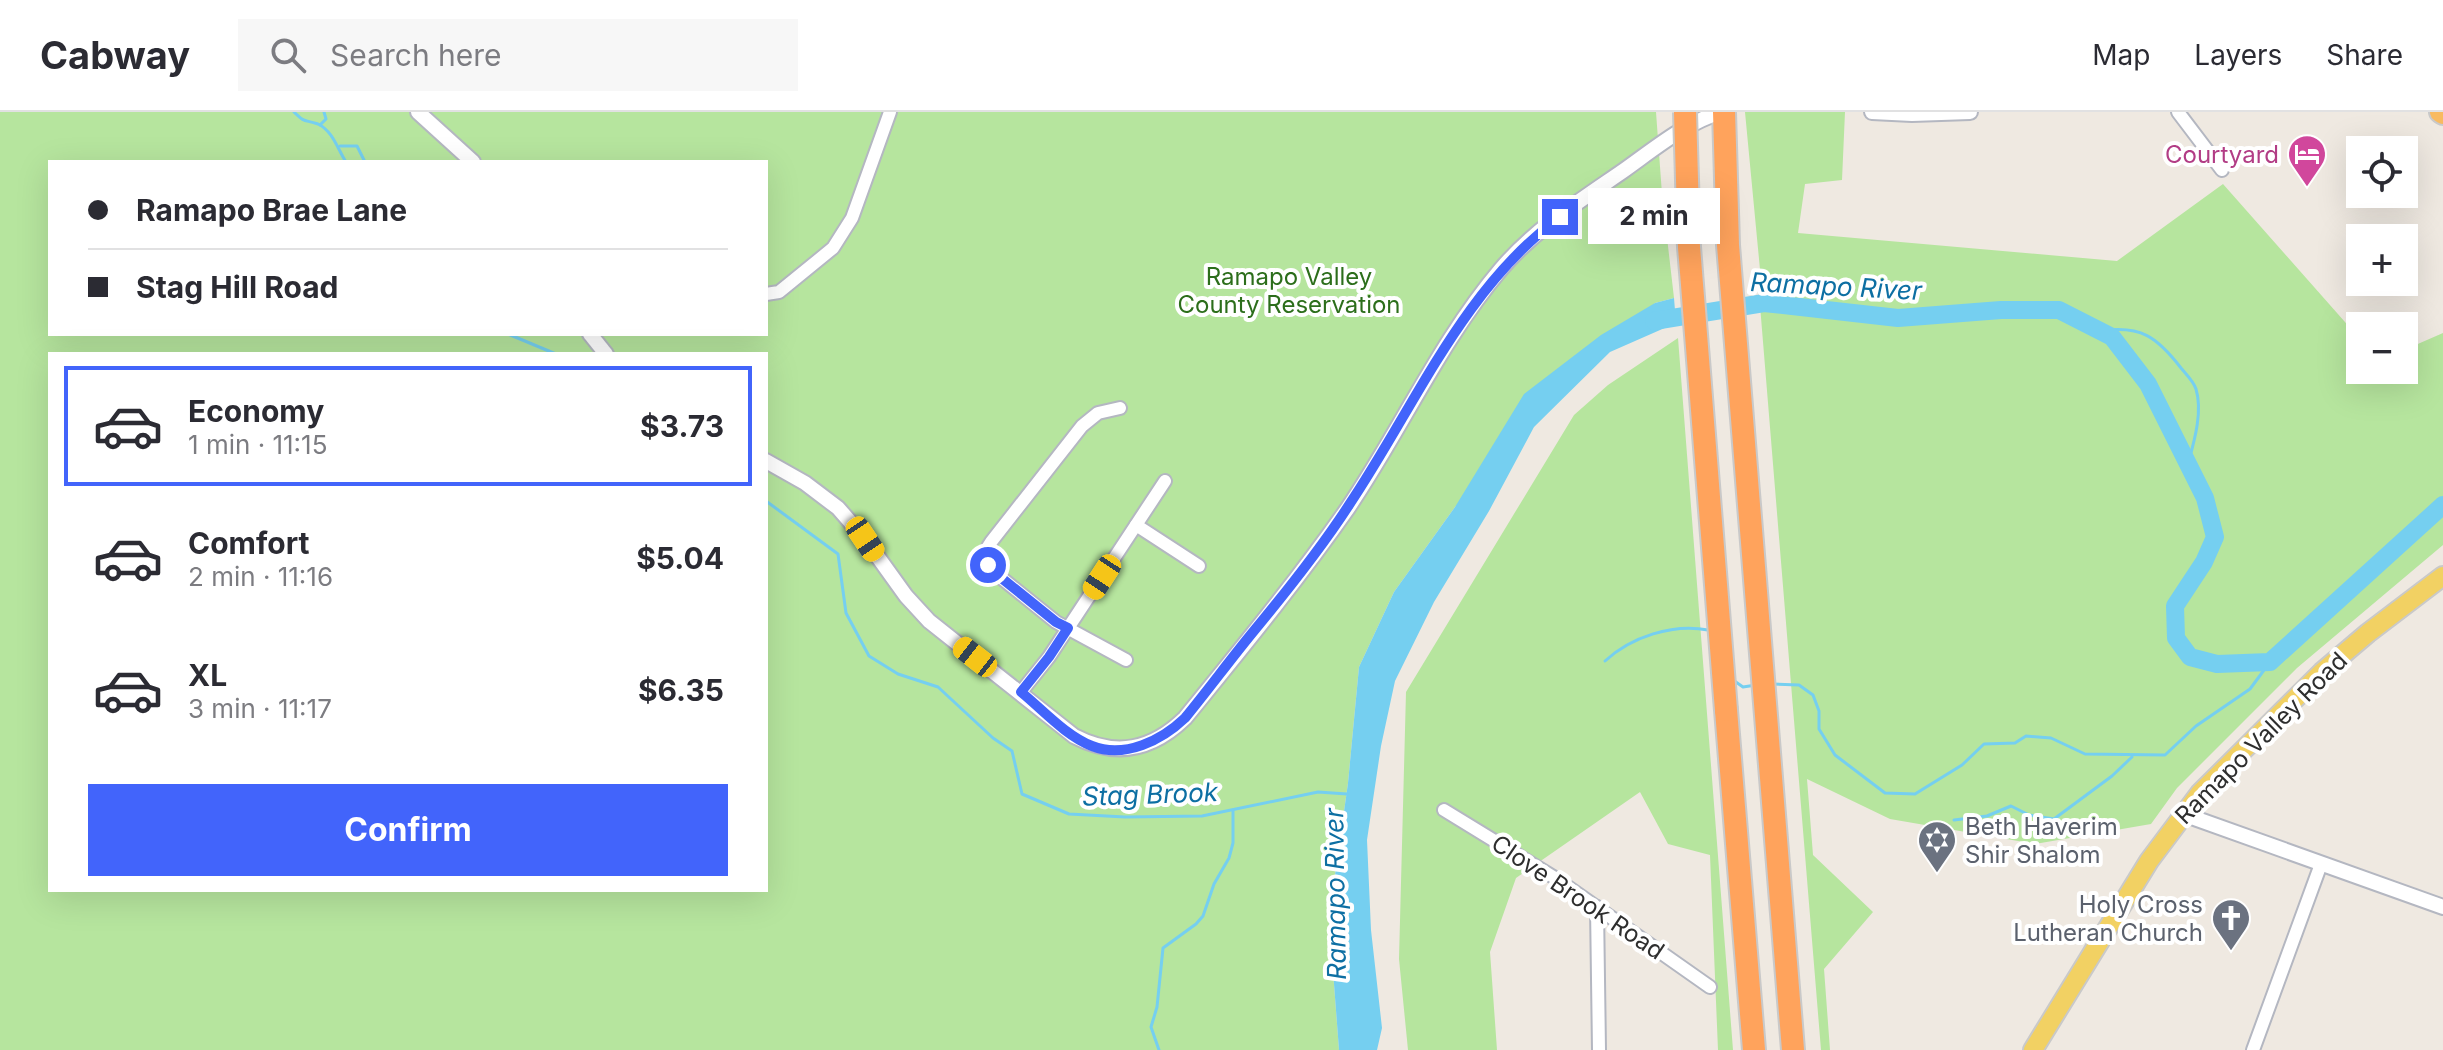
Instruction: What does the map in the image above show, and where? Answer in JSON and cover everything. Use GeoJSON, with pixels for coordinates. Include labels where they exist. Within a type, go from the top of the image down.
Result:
{"type":"FeatureCollection","features":[{"type":"Feature","properties":{"kind":"highway"},"geometry":{"type":"LineString","coordinates":[[1685,112],[1689,247],[1754,1050]]}},
{"type":"Feature","properties":{"kind":"highway"},"geometry":{"type":"LineString","coordinates":[[1723,112],[1728,245],[1793,1050]]}},
{"type":"Feature","properties":{"kind":"main road","name":"Ramapo Valley Road"},"geometry":{"type":"LineString","coordinates":[[2033,1050],[2149,861],[2183,814],[2322,672],[2443,576]]}},
{"type":"Feature","properties":{"kind":"street"},"geometry":{"type":"LineString","coordinates":[[418,112],[471,160]]}},
{"type":"Feature","properties":{"kind":"street"},"geometry":{"type":"LineString","coordinates":[[768,294],[779,292],[833,248],[852,218],[890,112]]}},
{"type":"Feature","properties":{"kind":"street"},"geometry":{"type":"LineString","coordinates":[[768,462],[805,483],[838,508],[929,621],[1074,736],[1107,749],[1152,742],[1185,718],[1302,573],[1350,505],[1468,312],[1502,267],[1535,235],[1610,180],[1692,124],[1723,112]]}},
{"type":"Feature","properties":{"kind":"street"},"geometry":{"type":"LineString","coordinates":[[1872,112],[1970,112]]}},
{"type":"Feature","properties":{"kind":"street"},"geometry":{"type":"LineString","coordinates":[[2178,112],[2222,170]]}},
{"type":"Feature","properties":{"kind":"street"},"geometry":{"type":"LineString","coordinates":[[1120,408],[1098,413],[1082,426],[991,542],[986,551],[986,561],[994,572],[1056,622],[1126,660]]}},
{"type":"Feature","properties":{"kind":"street"},"geometry":{"type":"LineString","coordinates":[[1021,692],[1049,657],[1165,481]]}},
{"type":"Feature","properties":{"kind":"street"},"geometry":{"type":"LineString","coordinates":[[1136,525],[1199,566]]}},
{"type":"Feature","properties":{"kind":"street","name":"Clove Brook Road"},"geometry":{"type":"LineString","coordinates":[[1444,810],[1555,878],[1710,987]]}},
{"type":"Feature","properties":{"kind":"street"},"geometry":{"type":"LineString","coordinates":[[2183,814],[2443,907]]}},
{"type":"Feature","properties":{"kind":"street"},"geometry":{"type":"LineString","coordinates":[[2253,1050],[2321,864]]}},
{"type":"Feature","properties":{"kind":"street"},"geometry":{"type":"LineString","coordinates":[[1597,907],[1599,1050]]}},
{"type":"Feature","properties":{"kind":"green space","name":"Ramapo Valley County Reservation"},"geometry":{"type":"Polygon","coordinates":[[[0,112],[1656,112],[1674,298],[1655,303],[1455,507],[1394,592],[1359,667],[1348,783],[1329,918],[1339,1050],[0,1050],[0,112]]]}},
{"type":"Feature","properties":{"kind":"green space"},"geometry":{"type":"Polygon","coordinates":[[[1745,112],[1845,112],[1842,180],[1805,184],[1798,233],[2117,261],[2223,184],[2346,323],[2346,384],[2418,384],[2418,344],[2443,333],[2443,545],[2297,668],[2177,788],[2151,824],[2035,844],[1890,819],[1807,779],[1813,855],[1873,912],[1824,969],[1830,1050],[1821,1050],[1759,293],[1761,280],[1745,112]]]}},
{"type":"Feature","properties":{"kind":"green space"},"geometry":{"type":"Polygon","coordinates":[[[1678,338],[1733,1050],[1718,1050],[1710,855],[1668,844],[1640,792],[1516,878],[1490,952],[1497,1050],[1408,1050],[1399,959],[1406,692],[1574,415],[1608,385],[1678,338]]]}},
{"type":"Feature","properties":{"kind":"water"},"geometry":{"type":"Polygon","coordinates":[[[1674,298],[1676,323],[1610,352],[1534,427],[1489,511],[1434,602],[1395,681],[1381,746],[1367,840],[1371,930],[1382,1028],[1377,1050],[1339,1050],[1329,918],[1348,783],[1359,667],[1394,592],[1455,507],[1524,394],[1601,335],[1655,303],[1674,298]]]}},
{"type":"Feature","properties":{"kind":"waterway","name":"Stag Brook"},"geometry":{"type":"LineString","coordinates":[[294,112],[303,120],[328,131],[345,160]]}},
{"type":"Feature","properties":{"kind":"waterway"},"geometry":{"type":"LineString","coordinates":[[320,125],[326,119],[324,112]]}},
{"type":"Feature","properties":{"kind":"waterway"},"geometry":{"type":"LineString","coordinates":[[340,146],[357,146],[364,160]]}},
{"type":"Feature","properties":{"kind":"waterway","name":"Ramapo River"},"geometry":{"type":"LineString","coordinates":[[1654,321],[1764,303],[1898,318],[2001,310],[2059,310],[2112,337],[2148,384],[2205,498],[2215,537],[2204,562],[2175,606],[2176,638],[2190,657],[2217,664],[2270,662],[2443,505]]}},
{"type":"Feature","properties":{"kind":"waterway"},"geometry":{"type":"LineString","coordinates":[[2101,331],[2127,330],[2156,341],[2194,384],[2198,417],[2188,464]]}},
{"type":"Feature","properties":{"kind":"waterway","name":"Stag Brook"},"geometry":{"type":"LineString","coordinates":[[513,336],[551,352]]}},
{"type":"Feature","properties":{"kind":"waterway","name":"Stag Brook"},"geometry":{"type":"LineString","coordinates":[[768,502],[838,554],[846,613],[869,656],[898,674],[938,687],[993,738],[1012,751],[1022,794],[1069,814],[1125,817],[1202,816],[1318,792],[1347,794]]}},
{"type":"Feature","properties":{"kind":"waterway"},"geometry":{"type":"LineString","coordinates":[[1605,661],[1627,645],[1667,630],[1695,628],[1708,630],[1710,635]]}},
{"type":"Feature","properties":{"kind":"waterway"},"geometry":{"type":"LineString","coordinates":[[1771,684],[1799,685],[1813,695],[1819,711],[1819,729],[1835,755],[1885,793],[1915,794],[1962,765],[1984,744],[2015,743],[2026,736],[2051,738],[2085,754],[2165,755],[2196,726],[2250,689],[2270,662]]}},
{"type":"Feature","properties":{"kind":"waterway"},"geometry":{"type":"LineString","coordinates":[[1733,680],[1743,687],[1756,685]]}},
{"type":"Feature","properties":{"kind":"waterway"},"geometry":{"type":"LineString","coordinates":[[1954,820],[1987,816],[2011,806],[2029,815],[2054,819],[2112,776],[2132,757]]}},
{"type":"Feature","properties":{"kind":"waterway"},"geometry":{"type":"LineString","coordinates":[[1159,1050],[1151,1027],[1157,1007],[1163,948],[1203,916],[1214,884],[1229,858],[1233,843],[1233,810]]}},
{"type":"Feature","properties":{"kind":"place","name":"Courtyard"},"geometry":{"type":"Point","coordinates":[2307,188]}},
{"type":"Feature","properties":{"kind":"place","name":"Beth Haverim Shir Shalom"},"geometry":{"type":"Point","coordinates":[1937,874]}},
{"type":"Feature","properties":{"kind":"place","name":"Holy Cross Lutheran Church"},"geometry":{"type":"Point","coordinates":[2231,952]}},
{"type":"Feature","properties":{"kind":"route"},"geometry":{"type":"LineString","coordinates":[[988,565],[1056,622],[1068,628],[1021,692],[1074,736],[1093,746],[1124,749],[1152,742],[1165,735],[1185,718],[1230,663],[1350,505],[1468,312],[1492,280],[1535,235],[1560,217]]}}]}
